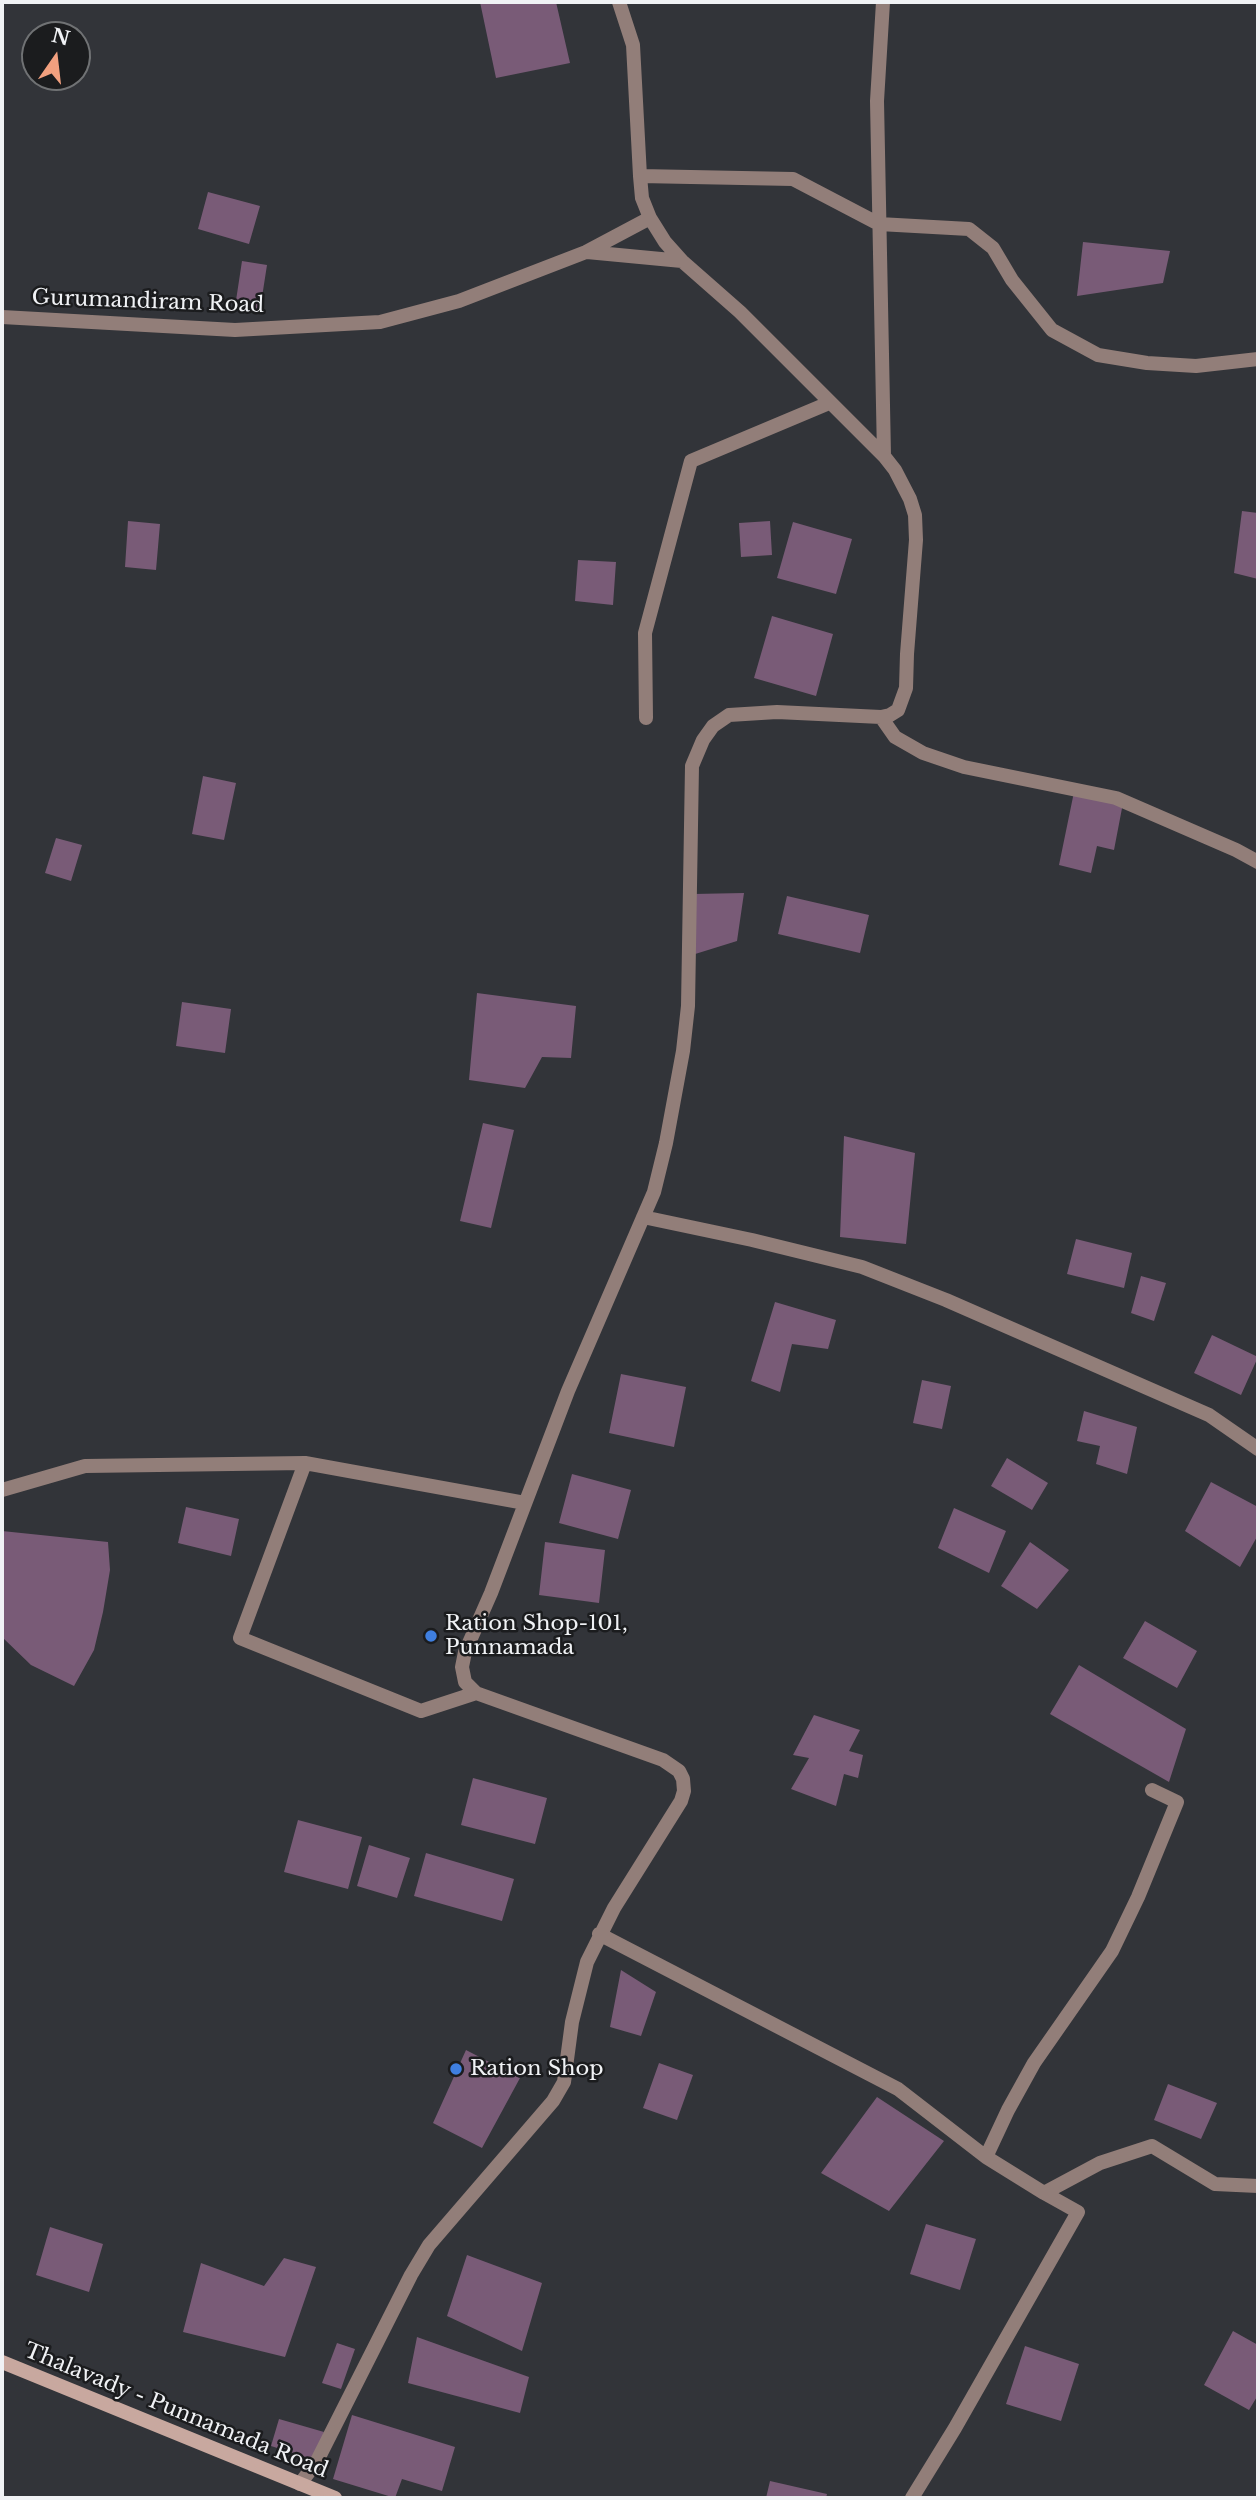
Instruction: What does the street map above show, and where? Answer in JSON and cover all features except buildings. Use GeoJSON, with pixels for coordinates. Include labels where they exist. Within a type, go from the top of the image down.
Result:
{"type":"FeatureCollection","features":[{"type":"Feature","properties":{"kind":"main road","name":"Thalavady - Punnamada Road"},"geometry":{"type":"LineString","coordinates":[[2,2362],[298,2491],[335,2498]]}},
{"type":"Feature","properties":{"kind":"street"},"geometry":{"type":"LineString","coordinates":[[298,2491],[317,2461],[411,2275],[429,2245],[554,2101],[564,2082],[578,1992],[587,1962],[599,1934],[681,1801],[685,1784],[672,1765],[654,1756],[476,1693],[465,1682],[462,1667],[465,1652],[491,1593],[568,1391],[654,1192],[683,1051],[688,1006],[692,766],[703,740],[713,726],[729,715],[778,712],[881,717],[898,710],[906,688],[916,540],[915,515],[910,499],[895,470],[884,456],[740,313],[682,261],[665,242],[650,218],[642,198],[639,176],[633,45],[619,2]]}},
{"type":"Feature","properties":{"kind":"street"},"geometry":{"type":"LineString","coordinates":[[883,2],[877,101],[884,456]]}},
{"type":"Feature","properties":{"kind":"street"},"geometry":{"type":"LineString","coordinates":[[639,176],[793,179],[878,224],[969,229],[993,248],[1012,280],[1052,330],[1098,355],[1147,363],[1196,366],[1258,359]]}},
{"type":"Feature","properties":{"kind":"street","name":"Gurumandiram Road"},"geometry":{"type":"LineString","coordinates":[[2,317],[235,330],[380,321],[459,301],[586,252],[650,218]]}},
{"type":"Feature","properties":{"kind":"street"},"geometry":{"type":"LineString","coordinates":[[586,252],[682,261]]}},
{"type":"Feature","properties":{"kind":"street"},"geometry":{"type":"LineString","coordinates":[[646,718],[645,633],[691,461],[828,403]]}},
{"type":"Feature","properties":{"kind":"street"},"geometry":{"type":"LineString","coordinates":[[881,717],[895,737],[923,753],[964,767],[1116,798],[1258,862]]}},
{"type":"Feature","properties":{"kind":"street"},"geometry":{"type":"LineString","coordinates":[[643,1217],[862,1267],[958,1305],[1209,1415],[1258,1449]]}},
{"type":"Feature","properties":{"kind":"street"},"geometry":{"type":"LineString","coordinates":[[2,1489],[85,1466],[305,1463],[525,1503]]}},
{"type":"Feature","properties":{"kind":"street"},"geometry":{"type":"LineString","coordinates":[[305,1463],[240,1638],[421,1711],[476,1693]]}},
{"type":"Feature","properties":{"kind":"street"},"geometry":{"type":"LineString","coordinates":[[986,2157],[1034,2063],[1112,1951],[1138,1897],[1177,1802],[1153,1790]]}},
{"type":"Feature","properties":{"kind":"street"},"geometry":{"type":"LineString","coordinates":[[599,1934],[898,2089],[986,2157],[1078,2212],[912,2498]]}},
{"type":"Feature","properties":{"kind":"street"},"geometry":{"type":"LineString","coordinates":[[1044,2193],[1100,2162],[1152,2146],[1215,2184],[1258,2186]]}},
{"type":"Feature","properties":{"kind":"place","name":"Ration Shop-101, Punnamada"},"geometry":{"type":"Point","coordinates":[431,1636]}},
{"type":"Feature","properties":{"kind":"place","name":"Ration Shop"},"geometry":{"type":"Point","coordinates":[456,2069]}}]}
